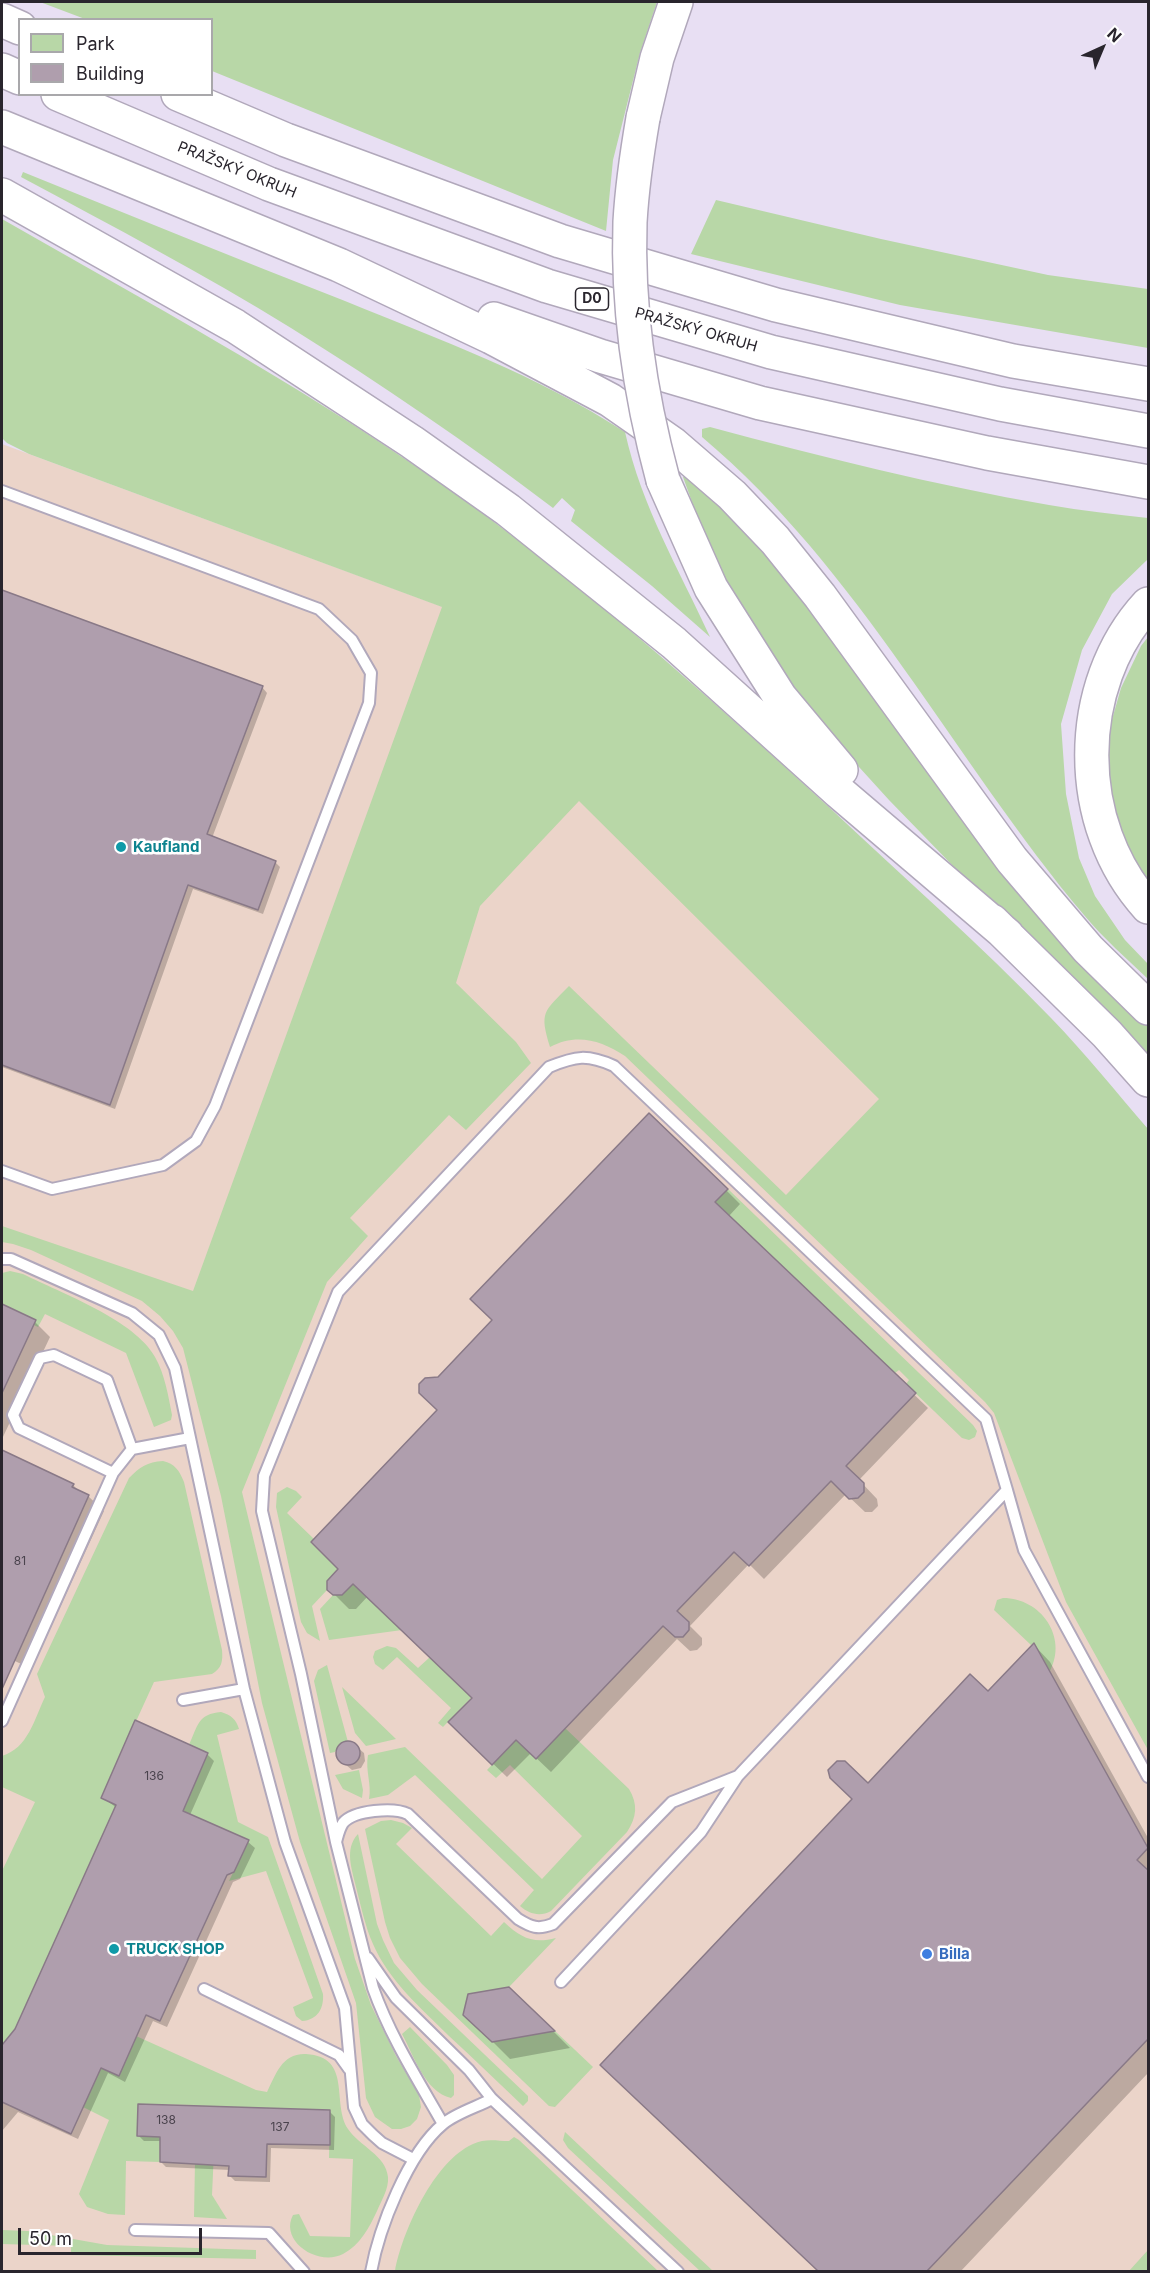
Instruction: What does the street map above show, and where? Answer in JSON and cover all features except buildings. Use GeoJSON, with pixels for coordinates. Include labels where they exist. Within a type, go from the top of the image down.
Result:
{"type":"FeatureCollection","features":[{"type":"Feature","properties":{"kind":"highway"},"geometry":{"type":"LineString","coordinates":[[676,2],[657,58],[643,118],[630,222],[633,326],[639,378],[663,480],[684,532],[711,588],[780,697],[856,788],[1107,1034],[1149,1080]]}},
{"type":"Feature","properties":{"kind":"highway"},"geometry":{"type":"LineString","coordinates":[[2,20],[18,27]]}},
{"type":"Feature","properties":{"kind":"highway"},"geometry":{"type":"LineString","coordinates":[[2,70],[18,77]]}},
{"type":"Feature","properties":{"kind":"highway","name":"PRAŽSKÝ OKRUH"},"geometry":{"type":"LineString","coordinates":[[63,96],[269,184],[547,286],[783,355],[1000,404],[1149,430]]}},
{"type":"Feature","properties":{"kind":"highway"},"geometry":{"type":"LineString","coordinates":[[183,96],[286,140],[560,241],[753,299],[1013,361],[1149,384]]}},
{"type":"Feature","properties":{"kind":"highway"},"geometry":{"type":"LineString","coordinates":[[2,128],[339,265],[600,356],[760,403],[987,453],[1149,482]]}},
{"type":"Feature","properties":{"kind":"highway"},"geometry":{"type":"LineString","coordinates":[[2,195],[236,326],[412,442],[508,510],[674,643],[839,792],[1007,935]]}},
{"type":"Feature","properties":{"kind":"highway"},"geometry":{"type":"LineString","coordinates":[[339,265],[491,337],[610,399],[674,444],[732,495],[776,540],[820,596],[1012,860],[1088,949],[1149,1008]]}},
{"type":"Feature","properties":{"kind":"highway"},"geometry":{"type":"LineString","coordinates":[[1149,604],[1127,633],[1102,685],[1094,723],[1092,771],[1096,800],[1113,853],[1127,878],[1149,907]]}},
{"type":"Feature","properties":{"kind":"lane"},"geometry":{"type":"LineString","coordinates":[[2,491],[320,609],[352,640],[371,673],[369,703],[215,1106],[196,1141],[163,1165],[52,1189],[2,1171]]}},
{"type":"Feature","properties":{"kind":"lane"},"geometry":{"type":"LineString","coordinates":[[443,2124],[381,2011],[362,1947],[336,1842],[302,1674],[262,1510],[264,1476],[338,1292],[549,1067],[568,1059],[594,1057],[614,1066],[986,1419],[1024,1550],[1149,1777]]}},
{"type":"Feature","properties":{"kind":"lane"},"geometry":{"type":"LineString","coordinates":[[2,1259],[11,1258],[132,1313],[159,1335],[176,1368],[244,1689],[285,1842],[345,2008],[354,2107],[362,2124],[382,2143],[413,2159]]}},
{"type":"Feature","properties":{"kind":"lane"},"geometry":{"type":"LineString","coordinates":[[113,1473],[19,1428],[13,1415],[40,1359],[54,1355],[107,1380],[132,1449]]}},
{"type":"Feature","properties":{"kind":"lane"},"geometry":{"type":"LineString","coordinates":[[2,1721],[113,1473],[132,1449],[190,1438]]}},
{"type":"Feature","properties":{"kind":"lane"},"geometry":{"type":"LineString","coordinates":[[561,1982],[702,1832],[738,1776],[1007,1490]]}},
{"type":"Feature","properties":{"kind":"lane"},"geometry":{"type":"LineString","coordinates":[[183,1700],[244,1689]]}},
{"type":"Feature","properties":{"kind":"lane"},"geometry":{"type":"LineString","coordinates":[[336,1842],[339,1829],[354,1815],[393,1809],[401,1810],[408,1814],[518,1919],[531,1928],[543,1928],[553,1924],[672,1802],[738,1776]]}},
{"type":"Feature","properties":{"kind":"lane"},"geometry":{"type":"LineString","coordinates":[[362,1947],[396,1998],[469,2070],[492,2099],[678,2271]]}},
{"type":"Feature","properties":{"kind":"lane"},"geometry":{"type":"LineString","coordinates":[[204,1989],[339,2055],[350,2070]]}},
{"type":"Feature","properties":{"kind":"lane"},"geometry":{"type":"LineString","coordinates":[[371,2271],[384,2225],[413,2159],[443,2124],[492,2099]]}},
{"type":"Feature","properties":{"kind":"lane"},"geometry":{"type":"LineString","coordinates":[[135,2230],[269,2233],[304,2271]]}},
{"type":"Feature","properties":{"kind":"shaded area"},"geometry":{"type":"Polygon","coordinates":[[[2,444],[443,607],[895,1097],[1148,1701],[1148,2271],[2,2271],[2,444]]]}},
{"type":"Feature","properties":{"kind":"green space"},"geometry":{"type":"Polygon","coordinates":[[[40,2],[657,2],[640,53],[613,160],[606,231],[213,71],[213,18],[82,18],[40,2]]]}},
{"type":"Feature","properties":{"kind":"green space"},"geometry":{"type":"Polygon","coordinates":[[[23,172],[488,360],[557,393],[625,432],[632,460],[651,512],[710,637],[652,586],[571,521],[575,510],[562,498],[553,508],[456,437],[325,349],[191,269],[21,177],[23,172]]]}},
{"type":"Feature","properties":{"kind":"green space"},"geometry":{"type":"Polygon","coordinates":[[[716,200],[1048,275],[1148,289],[1148,348],[900,305],[691,254],[716,200]]]}},
{"type":"Feature","properties":{"kind":"green space"},"geometry":{"type":"Polygon","coordinates":[[[2,219],[220,344],[381,443],[485,516],[588,595],[735,722],[970,938],[1064,1031],[1148,1129],[1148,1750],[1066,1602],[994,1413],[625,1056],[598,1042],[588,1040],[569,1040],[550,1047],[545,1026],[546,1013],[569,986],[786,1195],[879,1099],[579,801],[480,906],[456,983],[516,1042],[531,1063],[466,1130],[449,1115],[350,1218],[368,1236],[327,1282],[242,1492],[355,1959],[371,2005],[396,2056],[419,2095],[421,2107],[417,2119],[410,2126],[401,2129],[392,2129],[375,2117],[366,2098],[356,2003],[300,1842],[262,1703],[221,1496],[183,1348],[173,1331],[160,1316],[142,1301],[31,1250],[2,1242],[2,1226],[193,1291],[442,607],[29,454],[7,443],[2,438],[2,219]]]}},
{"type":"Feature","properties":{"kind":"green space"},"geometry":{"type":"Polygon","coordinates":[[[710,427],[836,460],[963,489],[1061,507],[1148,518],[1148,559],[1112,594],[1082,650],[1061,724],[1066,794],[1079,858],[1095,896],[1125,940],[1148,964],[1148,979],[1091,924],[1036,855],[903,667],[810,546],[758,489],[702,437],[702,429],[710,427]]]}},
{"type":"Feature","properties":{"kind":"green space"},"geometry":{"type":"Polygon","coordinates":[[[687,474],[735,517],[785,571],[1123,1002],[1148,1025],[1148,1067],[889,800],[829,734],[779,672],[721,583],[683,477],[687,474]]]}},
{"type":"Feature","properties":{"kind":"green space"},"geometry":{"type":"Polygon","coordinates":[[[1148,637],[1148,893],[1125,855],[1106,771],[1109,730],[1121,688],[1141,646],[1148,637]]]}},
{"type":"Feature","properties":{"kind":"green space"},"geometry":{"type":"Polygon","coordinates":[[[728,1189],[973,1425],[977,1431],[975,1437],[969,1440],[962,1438],[906,1384],[909,1380],[899,1370],[895,1373],[715,1202],[728,1189]]]}},
{"type":"Feature","properties":{"kind":"green space"},"geometry":{"type":"Polygon","coordinates":[[[10,1271],[23,1274],[76,1299],[114,1319],[131,1331],[155,1357],[166,1385],[171,1420],[154,1427],[126,1353],[45,1314],[38,1327],[2,1311],[2,1273],[10,1271]]]}},
{"type":"Feature","properties":{"kind":"green space"},"geometry":{"type":"Polygon","coordinates":[[[163,1461],[176,1468],[184,1482],[222,1650],[221,1664],[212,1674],[154,1682],[101,1798],[116,1805],[16,2029],[2,2045],[2,1871],[35,1802],[2,1787],[2,1756],[18,1747],[33,1724],[45,1697],[37,1674],[129,1478],[144,1466],[163,1461]]]}},
{"type":"Feature","properties":{"kind":"green space"},"geometry":{"type":"Polygon","coordinates":[[[287,1487],[302,1497],[287,1513],[314,1539],[311,1543],[338,1569],[327,1581],[327,1590],[312,1606],[320,1641],[307,1633],[301,1622],[276,1507],[277,1493],[287,1487]]]}},
{"type":"Feature","properties":{"kind":"green space"},"geometry":{"type":"Polygon","coordinates":[[[353,1584],[402,1630],[329,1640],[320,1609],[333,1595],[342,1595],[353,1584]]]}},
{"type":"Feature","properties":{"kind":"green space"},"geometry":{"type":"Polygon","coordinates":[[[1003,1598],[1029,1605],[1048,1622],[1056,1645],[1055,1658],[1050,1671],[1034,1643],[1031,1645],[994,1610],[997,1600],[1003,1598]]]}},
{"type":"Feature","properties":{"kind":"green space"},"geometry":{"type":"Polygon","coordinates":[[[387,1646],[396,1648],[418,1668],[430,1657],[472,1697],[443,1727],[438,1723],[451,1708],[397,1657],[383,1670],[375,1664],[373,1657],[375,1651],[387,1646]]]}},
{"type":"Feature","properties":{"kind":"green space"},"geometry":{"type":"Polygon","coordinates":[[[327,1665],[348,1742],[341,1744],[335,1752],[330,1753],[314,1681],[318,1670],[327,1665]]]}},
{"type":"Feature","properties":{"kind":"green space"},"geometry":{"type":"Polygon","coordinates":[[[342,1687],[396,1739],[366,1746],[355,1733],[342,1687]]]}},
{"type":"Feature","properties":{"kind":"green space"},"geometry":{"type":"Polygon","coordinates":[[[221,1712],[233,1718],[239,1729],[217,1735],[238,1822],[268,1837],[323,1994],[319,2012],[308,2020],[302,2021],[296,2016],[293,2007],[313,1998],[266,1871],[229,1881],[249,1840],[173,1831],[208,1753],[189,1745],[203,1718],[221,1712]]]}},
{"type":"Feature","properties":{"kind":"green space"},"geometry":{"type":"Polygon","coordinates":[[[565,1728],[629,1789],[634,1800],[635,1811],[627,1832],[547,1913],[535,1914],[520,1906],[534,1890],[415,1775],[388,1795],[369,1799],[368,1755],[405,1747],[542,1879],[582,1836],[510,1765],[496,1778],[487,1770],[517,1739],[565,1728]]]}},
{"type":"Feature","properties":{"kind":"green space"},"geometry":{"type":"Polygon","coordinates":[[[359,1770],[363,1790],[362,1798],[343,1789],[335,1775],[359,1770]]]}},
{"type":"Feature","properties":{"kind":"green space"},"geometry":{"type":"Polygon","coordinates":[[[391,1820],[412,1828],[396,1844],[491,1936],[504,1922],[522,1936],[534,1940],[556,1938],[509,1987],[468,1994],[463,2015],[492,2042],[555,2031],[593,2067],[555,2107],[549,2106],[422,1984],[400,1958],[385,1922],[365,1829],[381,1821],[391,1820]]]}},
{"type":"Feature","properties":{"kind":"green space"},"geometry":{"type":"Polygon","coordinates":[[[358,1834],[377,1924],[394,1963],[417,1990],[528,2096],[528,2101],[523,2106],[417,2004],[397,1982],[380,1957],[365,1923],[351,1866],[351,1846],[358,1834]]]}},
{"type":"Feature","properties":{"kind":"green space"},"geometry":{"type":"Polygon","coordinates":[[[410,2027],[454,2075],[454,2095],[451,2098],[434,2089],[421,2072],[402,2034],[410,2027]]]}},
{"type":"Feature","properties":{"kind":"green space"},"geometry":{"type":"Polygon","coordinates":[[[136,2036],[256,2090],[267,2092],[281,2066],[291,2057],[306,2054],[321,2057],[330,2063],[338,2083],[343,2118],[348,2129],[382,2163],[388,2177],[383,2199],[371,2224],[359,2241],[343,2254],[323,2257],[303,2249],[291,2234],[290,2225],[293,2215],[299,2214],[310,2236],[350,2237],[353,2159],[329,2158],[330,2110],[216,2107],[212,2195],[227,2219],[194,2217],[196,2105],[138,2104],[137,2136],[160,2137],[160,2162],[126,2161],[125,2215],[108,2214],[87,2207],[79,2194],[109,2120],[83,2107],[101,2068],[119,2076],[136,2036]]]}},
{"type":"Feature","properties":{"kind":"green space"},"geometry":{"type":"Polygon","coordinates":[[[565,2132],[713,2271],[700,2271],[568,2148],[563,2140],[565,2132]]]}},
{"type":"Feature","properties":{"kind":"green space"},"geometry":{"type":"Polygon","coordinates":[[[514,2137],[658,2271],[395,2271],[412,2218],[433,2181],[445,2166],[473,2144],[486,2140],[509,2141],[514,2137]]]}},
{"type":"Feature","properties":{"kind":"green space"},"geometry":{"type":"Polygon","coordinates":[[[2,2230],[28,2231],[107,2245],[256,2250],[256,2259],[71,2255],[71,2246],[2,2244],[2,2230]]]}},
{"type":"Feature","properties":{"kind":"green space"},"geometry":{"type":"Polygon","coordinates":[[[1148,2250],[1148,2271],[1129,2271],[1148,2250]]]}},
{"type":"Feature","properties":{"kind":"place","name":"Kaufland"},"geometry":{"type":"Point","coordinates":[121,847]}},
{"type":"Feature","properties":{"kind":"place","name":"TRUCK SHOP"},"geometry":{"type":"Point","coordinates":[114,1949]}},
{"type":"Feature","properties":{"kind":"place","name":"Billa"},"geometry":{"type":"Point","coordinates":[927,1954]}}]}
